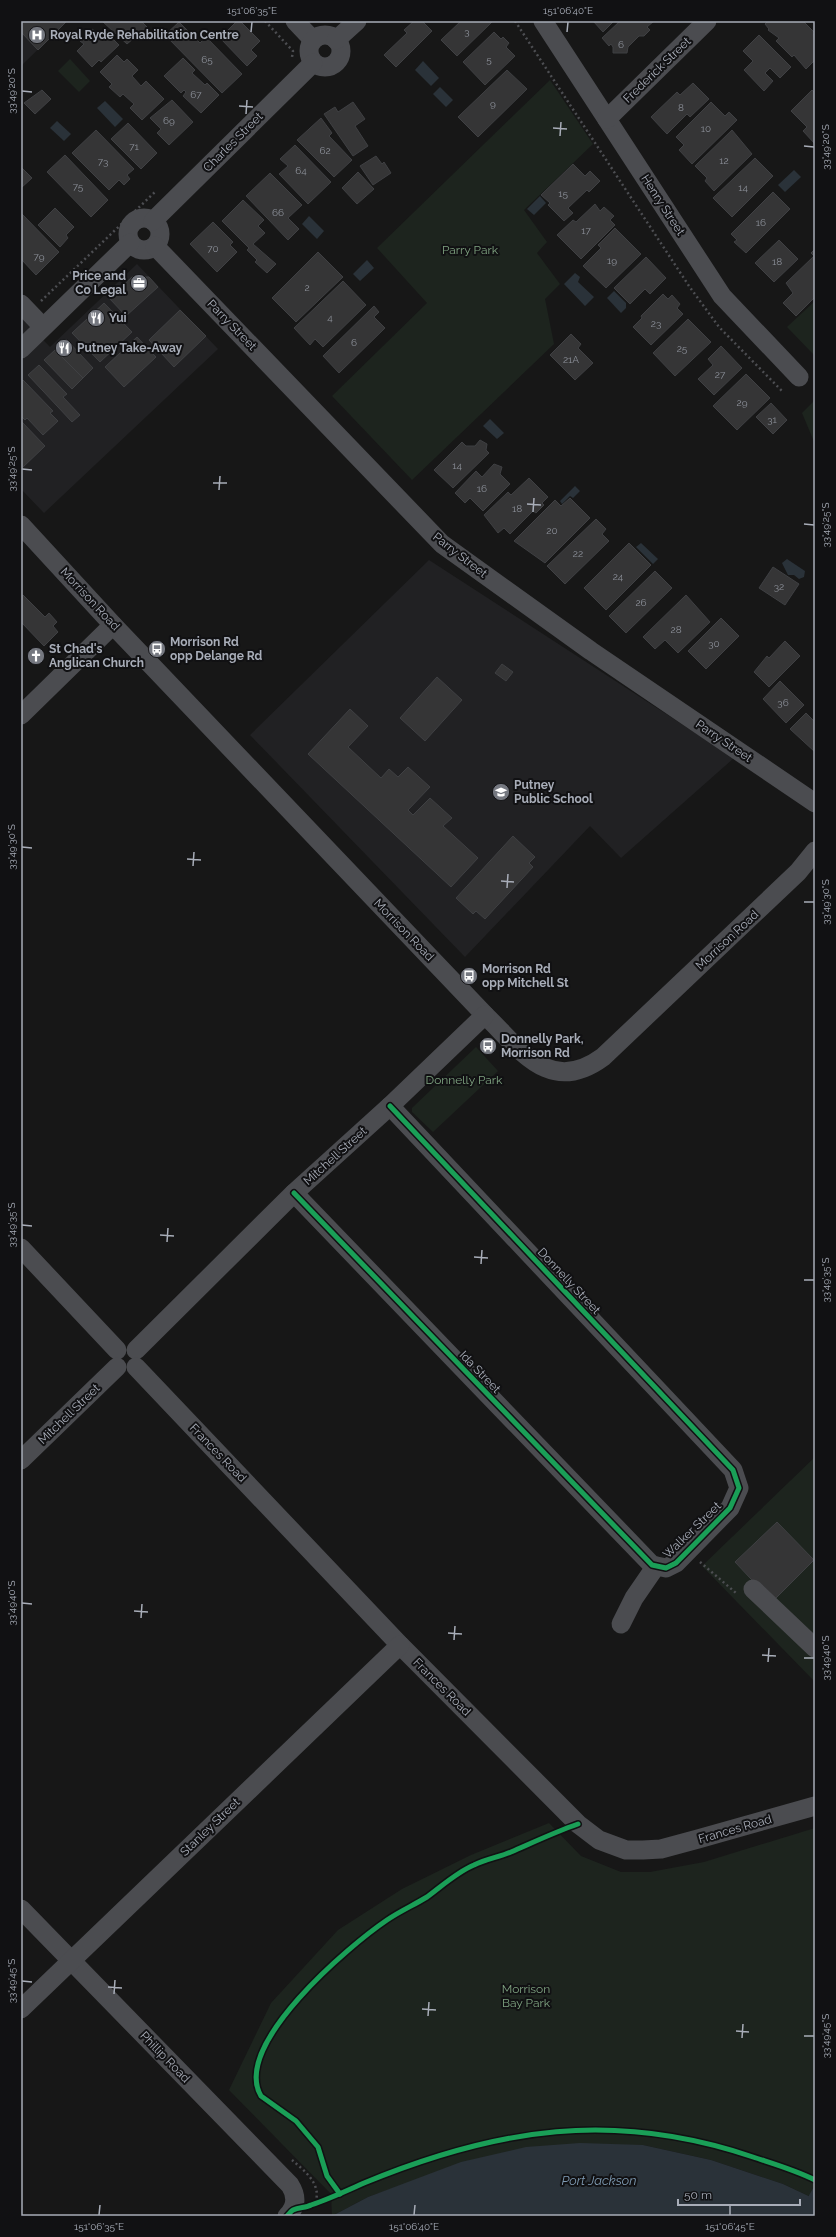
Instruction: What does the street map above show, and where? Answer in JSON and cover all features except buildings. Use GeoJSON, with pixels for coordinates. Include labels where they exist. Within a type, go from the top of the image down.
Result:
{"type":"FeatureCollection","features":[{"type":"Feature","properties":{"kind":"street"},"geometry":{"type":"LineString","coordinates":[[295,21],[313,40]]}},
{"type":"Feature","properties":{"kind":"street"},"geometry":{"type":"LineString","coordinates":[[336,40],[357,21]]}},
{"type":"Feature","properties":{"kind":"street","name":"Henry Street"},"geometry":{"type":"LineString","coordinates":[[543,21],[722,296],[799,377]]}},
{"type":"Feature","properties":{"kind":"street","name":"Frederick Street"},"geometry":{"type":"LineString","coordinates":[[607,119],[707,21]]}},
{"type":"Feature","properties":{"kind":"street"},"geometry":{"type":"LineString","coordinates":[[325,35],[336,40],[341,52],[336,63],[325,68],[313,63],[308,51],[313,40],[325,35]]}},
{"type":"Feature","properties":{"kind":"street","name":"Charles Street"},"geometry":{"type":"LineString","coordinates":[[153,221],[313,63]]}},
{"type":"Feature","properties":{"kind":"street"},"geometry":{"type":"LineString","coordinates":[[142,218],[153,221],[160,232],[155,246],[145,250],[139,250],[130,243],[128,232],[132,222],[142,218]]}},
{"type":"Feature","properties":{"kind":"street"},"geometry":{"type":"LineString","coordinates":[[21,349],[130,243]]}},
{"type":"Feature","properties":{"kind":"street","name":"Parry Street"},"geometry":{"type":"LineString","coordinates":[[155,246],[442,544],[591,651],[815,803]]}},
{"type":"Feature","properties":{"kind":"street"},"geometry":{"type":"LineString","coordinates":[[25,308],[44,327]]}},
{"type":"Feature","properties":{"kind":"street","name":"Morrison Road"},"geometry":{"type":"LineString","coordinates":[[21,525],[113,625],[484,1015],[533,1062],[551,1070],[567,1073],[592,1065],[618,1043],[806,870],[815,851]]}},
{"type":"Feature","properties":{"kind":"street"},"geometry":{"type":"LineString","coordinates":[[21,715],[113,625]]}},
{"type":"Feature","properties":{"kind":"street","name":"Mitchell Street"},"geometry":{"type":"LineString","coordinates":[[21,1460],[294,1193],[390,1106],[484,1015]]}},
{"type":"Feature","properties":{"kind":"street","name":"Donnelly Street"},"geometry":{"type":"LineString","coordinates":[[390,1106],[733,1470]]}},
{"type":"Feature","properties":{"kind":"street","name":"Ida Street"},"geometry":{"type":"LineString","coordinates":[[294,1193],[654,1565]]}},
{"type":"Feature","properties":{"kind":"street","name":"Frances Road"},"geometry":{"type":"LineString","coordinates":[[21,1248],[400,1645],[578,1824],[599,1840],[626,1850],[661,1849],[815,1806]]}},
{"type":"Feature","properties":{"kind":"street","name":"Walker Street"},"geometry":{"type":"LineString","coordinates":[[621,1624],[634,1598],[654,1565],[666,1568],[676,1563],[730,1508],[739,1488],[733,1470]]}},
{"type":"Feature","properties":{"kind":"street"},"geometry":{"type":"LineString","coordinates":[[746,1592],[815,1648]]}},
{"type":"Feature","properties":{"kind":"street","name":"Stanley Street"},"geometry":{"type":"LineString","coordinates":[[21,2009],[400,1645]]}},
{"type":"Feature","properties":{"kind":"street","name":"Phillip Road"},"geometry":{"type":"LineString","coordinates":[[21,1909],[290,2185],[295,2197],[290,2213]]}},
{"type":"Feature","properties":{"kind":"path"},"geometry":{"type":"LineString","coordinates":[[266,21],[294,51],[293,56],[288,62]]}},
{"type":"Feature","properties":{"kind":"path"},"geometry":{"type":"LineString","coordinates":[[515,21],[688,286],[719,327],[782,391]]}},
{"type":"Feature","properties":{"kind":"path"},"geometry":{"type":"LineString","coordinates":[[25,308],[162,186]]}},
{"type":"Feature","properties":{"kind":"path"},"geometry":{"type":"LineString","coordinates":[[703,1564],[746,1592]]}},
{"type":"Feature","properties":{"kind":"path"},"geometry":{"type":"LineString","coordinates":[[290,2213],[321,2201]]}},
{"type":"Feature","properties":{"kind":"shaded area","name":"Royal Ryde Rehabilitation Centre"},"geometry":{"type":"Polygon","coordinates":[[[21,21],[67,21],[21,66],[21,21]]]}},
{"type":"Feature","properties":{"kind":"shaded area"},"geometry":{"type":"Polygon","coordinates":[[[137,264],[218,349],[44,513],[21,489],[21,317],[50,347],[137,264]]]}},
{"type":"Feature","properties":{"kind":"shaded area","name":"Putney Public School"},"geometry":{"type":"Polygon","coordinates":[[[429,560],[734,758],[621,858],[590,826],[465,957],[250,735],[429,560]]]}},
{"type":"Feature","properties":{"kind":"green space"},"geometry":{"type":"Polygon","coordinates":[[[70,59],[90,81],[79,92],[58,71],[70,59]]]}},
{"type":"Feature","properties":{"kind":"green space","name":"Parry Park"},"geometry":{"type":"Polygon","coordinates":[[[550,80],[593,144],[524,210],[547,242],[537,253],[560,284],[545,299],[554,344],[412,480],[332,396],[427,303],[377,248],[550,80]]]}},
{"type":"Feature","properties":{"kind":"green space"},"geometry":{"type":"Polygon","coordinates":[[[815,301],[815,356],[787,327],[815,301]]]}},
{"type":"Feature","properties":{"kind":"green space"},"geometry":{"type":"Polygon","coordinates":[[[815,400],[815,444],[802,413],[815,400]]]}},
{"type":"Feature","properties":{"kind":"green space","name":"Donnelly Park"},"geometry":{"type":"Polygon","coordinates":[[[476,1047],[498,1071],[433,1132],[412,1112],[412,1108],[476,1047]]]}},
{"type":"Feature","properties":{"kind":"green space"},"geometry":{"type":"Polygon","coordinates":[[[815,1457],[815,1682],[702,1566],[815,1457]]]}},
{"type":"Feature","properties":{"kind":"green space","name":"Morrison Bay Park"},"geometry":{"type":"Polygon","coordinates":[[[549,1823],[581,1856],[621,1872],[650,1872],[704,1862],[815,1828],[815,2199],[783,2184],[711,2160],[643,2145],[405,2184],[368,2197],[332,2216],[331,2194],[229,2090],[271,2003],[338,1930],[402,1889],[471,1855],[549,1823]]]}},
{"type":"Feature","properties":{"kind":"water"},"geometry":{"type":"Polygon","coordinates":[[[423,61],[439,78],[431,86],[415,70],[423,61]]]}},
{"type":"Feature","properties":{"kind":"water"},"geometry":{"type":"Polygon","coordinates":[[[440,87],[453,100],[446,107],[433,94],[440,87]]]}},
{"type":"Feature","properties":{"kind":"water"},"geometry":{"type":"Polygon","coordinates":[[[105,101],[123,119],[115,127],[97,108],[105,101]]]}},
{"type":"Feature","properties":{"kind":"water"},"geometry":{"type":"Polygon","coordinates":[[[57,121],[71,134],[64,141],[50,128],[57,121]]]}},
{"type":"Feature","properties":{"kind":"water"},"geometry":{"type":"Polygon","coordinates":[[[794,170],[801,177],[785,192],[778,185],[794,170]]]}},
{"type":"Feature","properties":{"kind":"water"},"geometry":{"type":"Polygon","coordinates":[[[540,196],[546,203],[534,215],[527,209],[540,196]]]}},
{"type":"Feature","properties":{"kind":"water"},"geometry":{"type":"Polygon","coordinates":[[[309,216],[324,231],[317,239],[302,224],[309,216]]]}},
{"type":"Feature","properties":{"kind":"water"},"geometry":{"type":"Polygon","coordinates":[[[367,260],[374,268],[360,281],[353,274],[367,260]]]}},
{"type":"Feature","properties":{"kind":"water"},"geometry":{"type":"Polygon","coordinates":[[[575,273],[580,277],[578,282],[594,297],[585,306],[564,284],[575,273]]]}},
{"type":"Feature","properties":{"kind":"water"},"geometry":{"type":"Polygon","coordinates":[[[614,291],[626,303],[626,308],[621,313],[607,298],[614,291]]]}},
{"type":"Feature","properties":{"kind":"water"},"geometry":{"type":"Polygon","coordinates":[[[490,419],[504,433],[497,439],[483,426],[490,419]]]}},
{"type":"Feature","properties":{"kind":"water"},"geometry":{"type":"Polygon","coordinates":[[[575,486],[580,491],[573,498],[570,496],[562,504],[560,501],[575,486]]]}},
{"type":"Feature","properties":{"kind":"water"},"geometry":{"type":"Polygon","coordinates":[[[641,543],[658,559],[653,564],[636,547],[641,543]]]}},
{"type":"Feature","properties":{"kind":"water"},"geometry":{"type":"Polygon","coordinates":[[[787,559],[805,571],[804,577],[799,579],[794,575],[788,575],[782,563],[787,559]]]}},
{"type":"Feature","properties":{"kind":"water","name":"Port Jackson"},"geometry":{"type":"Polygon","coordinates":[[[580,2143],[643,2145],[711,2160],[783,2184],[815,2199],[815,2216],[332,2216],[368,2197],[461,2162],[526,2147],[580,2143]]]}},
{"type":"Feature","properties":{"kind":"waterway"},"geometry":{"type":"LineString","coordinates":[[811,2197],[815,2190]]}},
{"type":"Feature","properties":{"kind":"cycle path"},"geometry":{"type":"LineString","coordinates":[[294,1193],[652,1565],[666,1568],[676,1563],[730,1508],[739,1488],[733,1470],[390,1106]]}},
{"type":"Feature","properties":{"kind":"cycle path"},"geometry":{"type":"LineString","coordinates":[[340,2194],[327,2176],[318,2147],[296,2121],[261,2096],[256,2075],[263,2050],[278,2024],[299,1998],[323,1973],[347,1951],[387,1920],[427,1897],[456,1875],[468,1868],[578,1824]]}},
{"type":"Feature","properties":{"kind":"cycle path"},"geometry":{"type":"LineString","coordinates":[[287,2216],[295,2209],[307,2207],[413,2164],[461,2149],[509,2138],[556,2132],[604,2130],[652,2134],[702,2142],[777,2165],[815,2180]]}},
{"type":"Feature","properties":{"kind":"place","name":"Royal Ryde Rehabilitation Centre"},"geometry":{"type":"Point","coordinates":[37,35]}},
{"type":"Feature","properties":{"kind":"place","name":"Price and Co Legal"},"geometry":{"type":"Point","coordinates":[139,283]}},
{"type":"Feature","properties":{"kind":"place","name":"Yui"},"geometry":{"type":"Point","coordinates":[96,318]}},
{"type":"Feature","properties":{"kind":"place","name":"Putney Take-Away"},"geometry":{"type":"Point","coordinates":[64,348]}},
{"type":"Feature","properties":{"kind":"place","name":"Morrison Rd opp Delange Rd"},"geometry":{"type":"Point","coordinates":[157,649]}},
{"type":"Feature","properties":{"kind":"place","name":"St Chad's Anglican Church"},"geometry":{"type":"Point","coordinates":[36,656]}},
{"type":"Feature","properties":{"kind":"place","name":"Putney Public School"},"geometry":{"type":"Point","coordinates":[501,792]}},
{"type":"Feature","properties":{"kind":"place","name":"Morrison Rd opp Mitchell St"},"geometry":{"type":"Point","coordinates":[469,976]}},
{"type":"Feature","properties":{"kind":"place","name":"Donnelly Park, Morrison Rd"},"geometry":{"type":"Point","coordinates":[488,1046]}}]}
